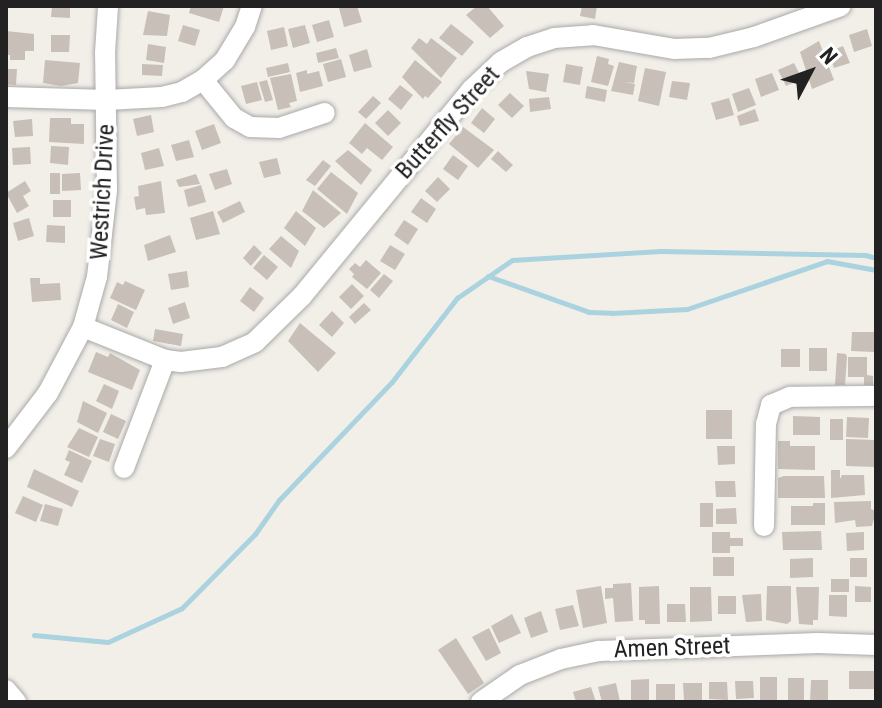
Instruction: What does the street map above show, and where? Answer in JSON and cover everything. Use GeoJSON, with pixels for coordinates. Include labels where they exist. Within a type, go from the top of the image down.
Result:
{"type":"FeatureCollection","features":[{"type":"Feature","properties":{"kind":"street","name":"Westrich Drive"},"geometry":{"type":"LineString","coordinates":[[6,448],[48,393],[83,327],[105,233],[108,6]]}},
{"type":"Feature","properties":{"kind":"street"},"geometry":{"type":"LineString","coordinates":[[6,97],[107,100],[162,97],[203,80],[236,44],[252,6]]}},
{"type":"Feature","properties":{"kind":"street","name":"Butterfly Street"},"geometry":{"type":"LineString","coordinates":[[83,327],[165,360],[198,361],[237,353],[274,326],[478,83],[501,62],[527,47],[554,38],[593,35],[674,49],[709,48],[754,37],[841,6]]}},
{"type":"Feature","properties":{"kind":"street"},"geometry":{"type":"LineString","coordinates":[[203,80],[234,118],[250,127],[279,128],[325,113]]}},
{"type":"Feature","properties":{"kind":"street"},"geometry":{"type":"LineString","coordinates":[[124,468],[165,360]]}},
{"type":"Feature","properties":{"kind":"street"},"geometry":{"type":"LineString","coordinates":[[764,526],[766,424],[771,405],[790,397],[876,396]]}},
{"type":"Feature","properties":{"kind":"street","name":"Amen Street"},"geometry":{"type":"LineString","coordinates":[[481,702],[520,675],[561,659],[599,651],[803,643],[876,645]]}},
{"type":"Feature","properties":{"kind":"street"},"geometry":{"type":"LineString","coordinates":[[6,690],[16,702]]}},
{"type":"Feature","properties":{"kind":"building"},"geometry":{"type":"Polygon","coordinates":[[[52,6],[70,6],[70,18],[51,17],[52,6]]]}},
{"type":"Feature","properties":{"kind":"building"},"geometry":{"type":"Polygon","coordinates":[[[191,6],[224,6],[219,22],[189,13],[191,6]]]}},
{"type":"Feature","properties":{"kind":"building"},"geometry":{"type":"Polygon","coordinates":[[[357,6],[362,22],[344,27],[339,8],[357,6]]]}},
{"type":"Feature","properties":{"kind":"building"},"geometry":{"type":"Polygon","coordinates":[[[477,6],[487,6],[504,26],[490,38],[466,15],[477,6]]]}},
{"type":"Feature","properties":{"kind":"building"},"geometry":{"type":"Polygon","coordinates":[[[582,6],[597,6],[595,19],[580,16],[582,6]]]}},
{"type":"Feature","properties":{"kind":"building"},"geometry":{"type":"Polygon","coordinates":[[[148,11],[170,15],[167,36],[143,35],[148,11]]]}},
{"type":"Feature","properties":{"kind":"building"},"geometry":{"type":"Polygon","coordinates":[[[329,20],[334,37],[317,42],[312,25],[329,20]]]}},
{"type":"Feature","properties":{"kind":"building"},"geometry":{"type":"Polygon","coordinates":[[[451,24],[474,42],[462,56],[439,38],[451,24]]]}},
{"type":"Feature","properties":{"kind":"building"},"geometry":{"type":"Polygon","coordinates":[[[183,25],[200,30],[195,46],[178,41],[183,25]]]}},
{"type":"Feature","properties":{"kind":"building"},"geometry":{"type":"Polygon","coordinates":[[[305,25],[310,43],[293,48],[288,29],[305,25]]]}},
{"type":"Feature","properties":{"kind":"building"},"geometry":{"type":"Polygon","coordinates":[[[284,27],[288,46],[271,50],[267,31],[284,27]]]}},
{"type":"Feature","properties":{"kind":"building"},"geometry":{"type":"Polygon","coordinates":[[[867,29],[872,46],[854,52],[849,35],[867,29]]]}},
{"type":"Feature","properties":{"kind":"building"},"geometry":{"type":"Polygon","coordinates":[[[6,31],[34,34],[34,51],[25,51],[25,60],[10,60],[10,55],[6,55],[6,31]]]}},
{"type":"Feature","properties":{"kind":"building"},"geometry":{"type":"Polygon","coordinates":[[[51,35],[70,35],[69,52],[51,52],[51,35]]]}},
{"type":"Feature","properties":{"kind":"building"},"geometry":{"type":"Polygon","coordinates":[[[419,38],[427,44],[431,38],[457,58],[441,78],[411,48],[419,38]]]}},
{"type":"Feature","properties":{"kind":"building"},"geometry":{"type":"Polygon","coordinates":[[[819,41],[834,80],[812,89],[800,52],[819,41]]]}},
{"type":"Feature","properties":{"kind":"building"},"geometry":{"type":"Polygon","coordinates":[[[148,44],[166,47],[164,63],[146,60],[148,44]]]}},
{"type":"Feature","properties":{"kind":"building"},"geometry":{"type":"Polygon","coordinates":[[[843,46],[850,63],[834,68],[828,52],[843,46]]]}},
{"type":"Feature","properties":{"kind":"building"},"geometry":{"type":"Polygon","coordinates":[[[336,48],[339,58],[318,63],[316,53],[336,48]]]}},
{"type":"Feature","properties":{"kind":"building"},"geometry":{"type":"Polygon","coordinates":[[[367,49],[372,67],[354,72],[349,55],[367,49]]]}},
{"type":"Feature","properties":{"kind":"building"},"geometry":{"type":"Polygon","coordinates":[[[597,56],[609,59],[608,64],[614,66],[608,86],[591,82],[597,56]]]}},
{"type":"Feature","properties":{"kind":"building"},"geometry":{"type":"Polygon","coordinates":[[[341,59],[346,77],[328,82],[323,64],[341,59]]]}},
{"type":"Feature","properties":{"kind":"building"},"geometry":{"type":"Polygon","coordinates":[[[45,60],[80,63],[78,83],[61,86],[43,83],[45,60]]]}},
{"type":"Feature","properties":{"kind":"building"},"geometry":{"type":"Polygon","coordinates":[[[415,60],[442,82],[428,98],[425,96],[423,99],[402,77],[415,60]]]}},
{"type":"Feature","properties":{"kind":"building"},"geometry":{"type":"Polygon","coordinates":[[[619,62],[637,66],[634,83],[624,82],[635,84],[633,95],[611,91],[619,62]]]}},
{"type":"Feature","properties":{"kind":"building"},"geometry":{"type":"Polygon","coordinates":[[[288,63],[290,72],[268,77],[266,68],[288,63]]]}},
{"type":"Feature","properties":{"kind":"building"},"geometry":{"type":"Polygon","coordinates":[[[794,63],[802,79],[786,86],[778,70],[794,63]]]}},
{"type":"Feature","properties":{"kind":"building"},"geometry":{"type":"Polygon","coordinates":[[[142,64],[163,65],[162,76],[142,75],[142,64]]]}},
{"type":"Feature","properties":{"kind":"building"},"geometry":{"type":"Polygon","coordinates":[[[566,64],[583,67],[580,85],[563,82],[566,64]]]}},
{"type":"Feature","properties":{"kind":"building"},"geometry":{"type":"Polygon","coordinates":[[[645,68],[666,72],[659,106],[638,101],[645,68]]]}},
{"type":"Feature","properties":{"kind":"building"},"geometry":{"type":"Polygon","coordinates":[[[6,69],[17,69],[16,85],[6,84],[6,69]]]}},
{"type":"Feature","properties":{"kind":"building"},"geometry":{"type":"Polygon","coordinates":[[[307,70],[307,74],[319,71],[323,86],[300,92],[296,73],[307,70]]]}},
{"type":"Feature","properties":{"kind":"building"},"geometry":{"type":"Polygon","coordinates":[[[526,71],[549,74],[546,92],[529,89],[526,71]]]}},
{"type":"Feature","properties":{"kind":"building"},"geometry":{"type":"Polygon","coordinates":[[[772,73],[779,90],[761,97],[755,79],[772,73]]]}},
{"type":"Feature","properties":{"kind":"building"},"geometry":{"type":"Polygon","coordinates":[[[291,74],[297,101],[289,103],[291,107],[278,110],[270,78],[291,74]]]}},
{"type":"Feature","properties":{"kind":"building"},"geometry":{"type":"Polygon","coordinates":[[[267,80],[273,100],[265,102],[259,82],[267,80]]]}},
{"type":"Feature","properties":{"kind":"building"},"geometry":{"type":"Polygon","coordinates":[[[672,81],[690,83],[687,100],[669,97],[672,81]]]}},
{"type":"Feature","properties":{"kind":"building"},"geometry":{"type":"Polygon","coordinates":[[[257,82],[262,100],[246,104],[241,86],[257,82]]]}},
{"type":"Feature","properties":{"kind":"building"},"geometry":{"type":"Polygon","coordinates":[[[400,85],[413,95],[401,110],[388,99],[400,85]]]}},
{"type":"Feature","properties":{"kind":"building"},"geometry":{"type":"Polygon","coordinates":[[[587,86],[607,90],[605,102],[585,98],[587,86]]]}},
{"type":"Feature","properties":{"kind":"building"},"geometry":{"type":"Polygon","coordinates":[[[749,88],[756,105],[738,112],[732,94],[749,88]]]}},
{"type":"Feature","properties":{"kind":"building"},"geometry":{"type":"Polygon","coordinates":[[[510,93],[524,106],[512,118],[498,105],[510,93]]]}},
{"type":"Feature","properties":{"kind":"building"},"geometry":{"type":"Polygon","coordinates":[[[373,96],[381,103],[366,119],[358,112],[373,96]]]}},
{"type":"Feature","properties":{"kind":"building"},"geometry":{"type":"Polygon","coordinates":[[[549,97],[551,109],[530,112],[529,99],[549,97]]]}},
{"type":"Feature","properties":{"kind":"building"},"geometry":{"type":"Polygon","coordinates":[[[729,98],[734,115],[716,120],[711,103],[729,98]]]}},
{"type":"Feature","properties":{"kind":"building"},"geometry":{"type":"Polygon","coordinates":[[[482,108],[495,119],[484,133],[471,123],[482,108]]]}},
{"type":"Feature","properties":{"kind":"building"},"geometry":{"type":"Polygon","coordinates":[[[755,109],[759,121],[740,126],[737,116],[755,109]]]}},
{"type":"Feature","properties":{"kind":"building"},"geometry":{"type":"Polygon","coordinates":[[[388,110],[401,123],[388,136],[375,123],[388,110]]]}},
{"type":"Feature","properties":{"kind":"building"},"geometry":{"type":"Polygon","coordinates":[[[151,115],[154,132],[137,136],[133,119],[151,115]]]}},
{"type":"Feature","properties":{"kind":"building"},"geometry":{"type":"Polygon","coordinates":[[[50,118],[71,118],[71,124],[84,124],[84,144],[49,142],[50,118]]]}},
{"type":"Feature","properties":{"kind":"building"},"geometry":{"type":"Polygon","coordinates":[[[32,119],[33,136],[15,137],[13,121],[32,119]]]}},
{"type":"Feature","properties":{"kind":"building"},"geometry":{"type":"Polygon","coordinates":[[[365,123],[393,147],[382,160],[367,148],[362,154],[349,143],[365,123]]]}},
{"type":"Feature","properties":{"kind":"building"},"geometry":{"type":"Polygon","coordinates":[[[214,124],[221,143],[202,150],[195,131],[214,124]]]}},
{"type":"Feature","properties":{"kind":"building"},"geometry":{"type":"Polygon","coordinates":[[[463,127],[494,150],[478,168],[449,144],[463,127]]]}},
{"type":"Feature","properties":{"kind":"building"},"geometry":{"type":"Polygon","coordinates":[[[189,140],[194,157],[176,161],[171,145],[189,140]]]}},
{"type":"Feature","properties":{"kind":"building"},"geometry":{"type":"Polygon","coordinates":[[[51,146],[69,147],[68,165],[50,163],[51,146]]]}},
{"type":"Feature","properties":{"kind":"building"},"geometry":{"type":"Polygon","coordinates":[[[30,147],[31,164],[13,165],[12,148],[30,147]]]}},
{"type":"Feature","properties":{"kind":"building"},"geometry":{"type":"Polygon","coordinates":[[[159,148],[164,166],[145,170],[141,153],[159,148]]]}},
{"type":"Feature","properties":{"kind":"building"},"geometry":{"type":"Polygon","coordinates":[[[348,150],[372,170],[361,185],[335,161],[348,150]]]}},
{"type":"Feature","properties":{"kind":"building"},"geometry":{"type":"Polygon","coordinates":[[[498,151],[513,165],[506,172],[491,159],[498,151]]]}},
{"type":"Feature","properties":{"kind":"building"},"geometry":{"type":"Polygon","coordinates":[[[453,155],[468,166],[458,180],[443,169],[453,155]]]}},
{"type":"Feature","properties":{"kind":"building"},"geometry":{"type":"Polygon","coordinates":[[[277,158],[281,174],[264,178],[259,162],[277,158]]]}},
{"type":"Feature","properties":{"kind":"building"},"geometry":{"type":"Polygon","coordinates":[[[323,160],[331,166],[315,186],[306,180],[323,160]]]}},
{"type":"Feature","properties":{"kind":"building"},"geometry":{"type":"Polygon","coordinates":[[[227,169],[232,184],[215,190],[209,174],[227,169]]]}},
{"type":"Feature","properties":{"kind":"building"},"geometry":{"type":"Polygon","coordinates":[[[331,172],[358,193],[347,214],[317,189],[331,172]]]}},
{"type":"Feature","properties":{"kind":"building"},"geometry":{"type":"Polygon","coordinates":[[[50,173],[60,173],[60,194],[50,194],[50,173]]]}},
{"type":"Feature","properties":{"kind":"building"},"geometry":{"type":"Polygon","coordinates":[[[80,173],[81,190],[62,191],[62,174],[80,173]]]}},
{"type":"Feature","properties":{"kind":"building"},"geometry":{"type":"Polygon","coordinates":[[[196,174],[200,184],[179,187],[176,180],[196,174]]]}},
{"type":"Feature","properties":{"kind":"building"},"geometry":{"type":"Polygon","coordinates":[[[438,177],[450,189],[437,202],[425,191],[438,177]]]}},
{"type":"Feature","properties":{"kind":"building"},"geometry":{"type":"Polygon","coordinates":[[[25,181],[31,191],[23,196],[29,206],[17,213],[6,193],[25,181]]]}},
{"type":"Feature","properties":{"kind":"building"},"geometry":{"type":"Polygon","coordinates":[[[161,181],[165,213],[146,215],[145,208],[136,210],[134,197],[139,196],[138,186],[161,181]]]}},
{"type":"Feature","properties":{"kind":"building"},"geometry":{"type":"Polygon","coordinates":[[[201,185],[206,202],[188,207],[184,190],[201,185]]]}},
{"type":"Feature","properties":{"kind":"building"},"geometry":{"type":"Polygon","coordinates":[[[313,190],[341,213],[324,228],[302,211],[313,190]]]}},
{"type":"Feature","properties":{"kind":"building"},"geometry":{"type":"Polygon","coordinates":[[[421,198],[436,209],[427,223],[411,212],[421,198]]]}},
{"type":"Feature","properties":{"kind":"building"},"geometry":{"type":"Polygon","coordinates":[[[53,200],[71,200],[71,217],[53,217],[53,200]]]}},
{"type":"Feature","properties":{"kind":"building"},"geometry":{"type":"Polygon","coordinates":[[[240,201],[245,212],[223,223],[217,212],[240,201]]]}},
{"type":"Feature","properties":{"kind":"building"},"geometry":{"type":"Polygon","coordinates":[[[213,211],[220,234],[196,240],[190,218],[213,211]]]}},
{"type":"Feature","properties":{"kind":"building"},"geometry":{"type":"Polygon","coordinates":[[[296,211],[316,228],[305,246],[284,228],[296,211]]]}},
{"type":"Feature","properties":{"kind":"building"},"geometry":{"type":"Polygon","coordinates":[[[29,218],[34,236],[18,241],[13,223],[29,218]]]}},
{"type":"Feature","properties":{"kind":"building"},"geometry":{"type":"Polygon","coordinates":[[[404,220],[418,229],[408,245],[394,235],[404,220]]]}},
{"type":"Feature","properties":{"kind":"building"},"geometry":{"type":"Polygon","coordinates":[[[47,225],[65,226],[65,243],[46,242],[47,225]]]}},
{"type":"Feature","properties":{"kind":"building"},"geometry":{"type":"Polygon","coordinates":[[[170,235],[176,252],[148,261],[144,245],[170,235]]]}},
{"type":"Feature","properties":{"kind":"building"},"geometry":{"type":"Polygon","coordinates":[[[281,236],[299,251],[291,268],[269,249],[281,236]]]}},
{"type":"Feature","properties":{"kind":"building"},"geometry":{"type":"Polygon","coordinates":[[[254,245],[262,253],[251,266],[243,258],[254,245]]]}},
{"type":"Feature","properties":{"kind":"building"},"geometry":{"type":"Polygon","coordinates":[[[390,245],[405,254],[395,270],[380,261],[390,245]]]}},
{"type":"Feature","properties":{"kind":"building"},"geometry":{"type":"Polygon","coordinates":[[[264,255],[278,267],[267,280],[253,268],[264,255]]]}},
{"type":"Feature","properties":{"kind":"building"},"geometry":{"type":"Polygon","coordinates":[[[366,260],[381,273],[367,289],[352,277],[354,274],[349,269],[355,263],[360,267],[366,260]]]}},
{"type":"Feature","properties":{"kind":"building"},"geometry":{"type":"Polygon","coordinates":[[[187,271],[189,287],[171,290],[168,274],[187,271]]]}},
{"type":"Feature","properties":{"kind":"building"},"geometry":{"type":"Polygon","coordinates":[[[384,274],[393,281],[379,298],[370,290],[384,274]]]}},
{"type":"Feature","properties":{"kind":"building"},"geometry":{"type":"Polygon","coordinates":[[[30,278],[40,278],[40,284],[60,283],[61,300],[32,302],[30,278]]]}},
{"type":"Feature","properties":{"kind":"building"},"geometry":{"type":"Polygon","coordinates":[[[125,281],[145,290],[136,310],[110,298],[117,282],[123,285],[125,281]]]}},
{"type":"Feature","properties":{"kind":"building"},"geometry":{"type":"Polygon","coordinates":[[[352,284],[364,296],[351,309],[339,297],[352,284]]]}},
{"type":"Feature","properties":{"kind":"building"},"geometry":{"type":"Polygon","coordinates":[[[250,287],[264,298],[254,312],[240,301],[250,287]]]}},
{"type":"Feature","properties":{"kind":"building"},"geometry":{"type":"Polygon","coordinates":[[[185,302],[190,318],[173,324],[168,308],[185,302]]]}},
{"type":"Feature","properties":{"kind":"building"},"geometry":{"type":"Polygon","coordinates":[[[364,303],[371,310],[355,324],[349,317],[364,303]]]}},
{"type":"Feature","properties":{"kind":"building"},"geometry":{"type":"Polygon","coordinates":[[[118,304],[134,312],[127,328],[111,320],[118,304]]]}},
{"type":"Feature","properties":{"kind":"building"},"geometry":{"type":"Polygon","coordinates":[[[332,311],[344,323],[332,337],[319,325],[332,311]]]}},
{"type":"Feature","properties":{"kind":"building"},"geometry":{"type":"Polygon","coordinates":[[[300,323],[336,353],[318,372],[288,341],[300,323]]]}},
{"type":"Feature","properties":{"kind":"building"},"geometry":{"type":"Polygon","coordinates":[[[155,329],[183,334],[181,346],[153,341],[155,329]]]}},
{"type":"Feature","properties":{"kind":"building"},"geometry":{"type":"Polygon","coordinates":[[[852,332],[874,332],[874,352],[851,351],[852,332]]]}},
{"type":"Feature","properties":{"kind":"building"},"geometry":{"type":"Polygon","coordinates":[[[809,348],[827,348],[827,371],[809,371],[809,348]]]}},
{"type":"Feature","properties":{"kind":"building"},"geometry":{"type":"Polygon","coordinates":[[[781,349],[800,349],[800,367],[781,367],[781,349]]]}},
{"type":"Feature","properties":{"kind":"building"},"geometry":{"type":"Polygon","coordinates":[[[96,352],[108,357],[110,353],[140,370],[132,390],[88,372],[96,352]]]}},
{"type":"Feature","properties":{"kind":"building"},"geometry":{"type":"Polygon","coordinates":[[[837,353],[846,354],[847,357],[845,385],[835,385],[837,353]]]}},
{"type":"Feature","properties":{"kind":"building"},"geometry":{"type":"Polygon","coordinates":[[[848,357],[867,357],[867,375],[873,376],[873,386],[864,385],[864,377],[848,377],[848,357]]]}},
{"type":"Feature","properties":{"kind":"building"},"geometry":{"type":"Polygon","coordinates":[[[104,384],[119,391],[112,409],[96,401],[104,384]]]}},
{"type":"Feature","properties":{"kind":"building"},"geometry":{"type":"Polygon","coordinates":[[[83,401],[107,413],[98,433],[77,422],[83,401]]]}},
{"type":"Feature","properties":{"kind":"building"},"geometry":{"type":"Polygon","coordinates":[[[706,410],[732,410],[732,439],[706,439],[706,410]]]}},
{"type":"Feature","properties":{"kind":"building"},"geometry":{"type":"Polygon","coordinates":[[[111,414],[126,421],[118,439],[103,432],[111,414]]]}},
{"type":"Feature","properties":{"kind":"building"},"geometry":{"type":"Polygon","coordinates":[[[793,416],[820,417],[820,435],[793,435],[793,416]]]}},
{"type":"Feature","properties":{"kind":"building"},"geometry":{"type":"Polygon","coordinates":[[[847,417],[869,418],[868,438],[846,437],[847,417]]]}},
{"type":"Feature","properties":{"kind":"building"},"geometry":{"type":"Polygon","coordinates":[[[830,419],[843,419],[843,440],[830,440],[830,419]]]}},
{"type":"Feature","properties":{"kind":"building"},"geometry":{"type":"Polygon","coordinates":[[[79,428],[98,437],[89,457],[67,447],[79,428]]]}},
{"type":"Feature","properties":{"kind":"building"},"geometry":{"type":"Polygon","coordinates":[[[100,439],[115,444],[109,462],[93,456],[100,439]]]}},
{"type":"Feature","properties":{"kind":"building"},"geometry":{"type":"Polygon","coordinates":[[[846,439],[876,440],[876,467],[846,466],[846,439]]]}},
{"type":"Feature","properties":{"kind":"building"},"geometry":{"type":"Polygon","coordinates":[[[778,441],[790,441],[790,446],[815,446],[815,470],[778,469],[778,441]]]}},
{"type":"Feature","properties":{"kind":"building"},"geometry":{"type":"Polygon","coordinates":[[[717,446],[735,446],[735,464],[718,465],[717,446]]]}},
{"type":"Feature","properties":{"kind":"building"},"geometry":{"type":"Polygon","coordinates":[[[69,450],[92,461],[82,483],[64,475],[70,462],[65,460],[69,450]]]}},
{"type":"Feature","properties":{"kind":"building"},"geometry":{"type":"Polygon","coordinates":[[[34,469],[79,491],[72,507],[27,487],[34,469]]]}},
{"type":"Feature","properties":{"kind":"building"},"geometry":{"type":"Polygon","coordinates":[[[831,470],[840,470],[840,479],[842,475],[864,475],[865,495],[831,498],[831,470]]]}},
{"type":"Feature","properties":{"kind":"building"},"geometry":{"type":"Polygon","coordinates":[[[824,476],[825,498],[778,498],[778,478],[824,476]]]}},
{"type":"Feature","properties":{"kind":"building"},"geometry":{"type":"Polygon","coordinates":[[[715,481],[735,481],[736,497],[716,497],[715,481]]]}},
{"type":"Feature","properties":{"kind":"building"},"geometry":{"type":"Polygon","coordinates":[[[23,496],[43,505],[36,522],[15,513],[23,496]]]}},
{"type":"Feature","properties":{"kind":"building"},"geometry":{"type":"Polygon","coordinates":[[[871,501],[871,509],[876,511],[872,526],[856,527],[855,520],[835,523],[834,502],[871,501]]]}},
{"type":"Feature","properties":{"kind":"building"},"geometry":{"type":"Polygon","coordinates":[[[700,503],[713,503],[713,527],[700,527],[700,503]]]}},
{"type":"Feature","properties":{"kind":"building"},"geometry":{"type":"Polygon","coordinates":[[[813,503],[825,503],[825,525],[791,525],[791,506],[813,506],[813,503]]]}},
{"type":"Feature","properties":{"kind":"building"},"geometry":{"type":"Polygon","coordinates":[[[45,504],[63,509],[58,526],[40,521],[45,504]]]}},
{"type":"Feature","properties":{"kind":"building"},"geometry":{"type":"Polygon","coordinates":[[[736,508],[737,524],[716,524],[716,509],[736,508]]]}},
{"type":"Feature","properties":{"kind":"building"},"geometry":{"type":"Polygon","coordinates":[[[821,531],[822,550],[783,550],[782,532],[821,531]]]}},
{"type":"Feature","properties":{"kind":"building"},"geometry":{"type":"Polygon","coordinates":[[[712,532],[730,532],[730,538],[743,538],[743,546],[730,546],[730,553],[712,553],[712,532]]]}},
{"type":"Feature","properties":{"kind":"building"},"geometry":{"type":"Polygon","coordinates":[[[864,532],[864,550],[847,551],[846,533],[864,532]]]}},
{"type":"Feature","properties":{"kind":"building"},"geometry":{"type":"Polygon","coordinates":[[[713,557],[734,557],[734,576],[713,576],[713,557]]]}},
{"type":"Feature","properties":{"kind":"building"},"geometry":{"type":"Polygon","coordinates":[[[813,558],[813,577],[790,578],[790,559],[813,558]]]}},
{"type":"Feature","properties":{"kind":"building"},"geometry":{"type":"Polygon","coordinates":[[[850,558],[867,558],[867,577],[850,577],[850,558]]]}},
{"type":"Feature","properties":{"kind":"building"},"geometry":{"type":"Polygon","coordinates":[[[831,579],[849,579],[849,592],[831,592],[831,579]]]}},
{"type":"Feature","properties":{"kind":"building"},"geometry":{"type":"Polygon","coordinates":[[[631,583],[633,621],[615,622],[613,598],[605,599],[605,588],[613,588],[613,584],[631,583]]]}},
{"type":"Feature","properties":{"kind":"building"},"geometry":{"type":"Polygon","coordinates":[[[601,586],[607,623],[583,628],[576,590],[601,586]]]}},
{"type":"Feature","properties":{"kind":"building"},"geometry":{"type":"Polygon","coordinates":[[[659,586],[660,624],[645,624],[645,620],[639,620],[639,587],[659,586]]]}},
{"type":"Feature","properties":{"kind":"building"},"geometry":{"type":"Polygon","coordinates":[[[767,586],[791,586],[791,621],[787,624],[766,620],[767,586]]]}},
{"type":"Feature","properties":{"kind":"building"},"geometry":{"type":"Polygon","coordinates":[[[855,586],[871,587],[871,602],[855,602],[855,586]]]}},
{"type":"Feature","properties":{"kind":"building"},"geometry":{"type":"Polygon","coordinates":[[[690,587],[711,587],[712,621],[690,622],[690,587]]]}},
{"type":"Feature","properties":{"kind":"building"},"geometry":{"type":"Polygon","coordinates":[[[796,587],[819,587],[818,620],[813,620],[813,625],[799,624],[796,587]]]}},
{"type":"Feature","properties":{"kind":"building"},"geometry":{"type":"Polygon","coordinates":[[[761,594],[762,621],[746,622],[742,595],[761,594]]]}},
{"type":"Feature","properties":{"kind":"building"},"geometry":{"type":"Polygon","coordinates":[[[829,595],[847,595],[847,617],[829,616],[829,595]]]}},
{"type":"Feature","properties":{"kind":"building"},"geometry":{"type":"Polygon","coordinates":[[[718,596],[736,596],[736,614],[718,614],[718,596]]]}},
{"type":"Feature","properties":{"kind":"building"},"geometry":{"type":"Polygon","coordinates":[[[667,604],[685,604],[686,622],[667,622],[667,604]]]}},
{"type":"Feature","properties":{"kind":"building"},"geometry":{"type":"Polygon","coordinates":[[[573,605],[579,626],[560,630],[555,609],[573,605]]]}},
{"type":"Feature","properties":{"kind":"building"},"geometry":{"type":"Polygon","coordinates":[[[541,611],[548,632],[531,638],[524,618],[541,611]]]}},
{"type":"Feature","properties":{"kind":"building"},"geometry":{"type":"Polygon","coordinates":[[[512,614],[521,633],[499,643],[491,626],[512,614]]]}},
{"type":"Feature","properties":{"kind":"building"},"geometry":{"type":"Polygon","coordinates":[[[489,628],[501,653],[486,661],[472,637],[489,628]]]}},
{"type":"Feature","properties":{"kind":"building"},"geometry":{"type":"Polygon","coordinates":[[[456,638],[484,683],[468,694],[438,650],[456,638]]]}},
{"type":"Feature","properties":{"kind":"building"},"geometry":{"type":"Polygon","coordinates":[[[849,671],[875,671],[875,689],[849,689],[849,671]]]}},
{"type":"Feature","properties":{"kind":"building"},"geometry":{"type":"Polygon","coordinates":[[[760,677],[777,677],[777,701],[760,701],[760,677]]]}},
{"type":"Feature","properties":{"kind":"building"},"geometry":{"type":"Polygon","coordinates":[[[788,678],[804,678],[804,702],[788,702],[788,678]]]}},
{"type":"Feature","properties":{"kind":"building"},"geometry":{"type":"Polygon","coordinates":[[[649,679],[649,702],[631,702],[631,680],[649,679]]]}},
{"type":"Feature","properties":{"kind":"building"},"geometry":{"type":"Polygon","coordinates":[[[811,680],[828,680],[828,702],[810,702],[811,680]]]}},
{"type":"Feature","properties":{"kind":"building"},"geometry":{"type":"Polygon","coordinates":[[[735,681],[753,681],[754,698],[736,699],[735,681]]]}},
{"type":"Feature","properties":{"kind":"building"},"geometry":{"type":"Polygon","coordinates":[[[709,682],[727,682],[728,700],[709,699],[709,682]]]}},
{"type":"Feature","properties":{"kind":"building"},"geometry":{"type":"Polygon","coordinates":[[[616,683],[620,702],[602,702],[598,687],[616,683]]]}},
{"type":"Feature","properties":{"kind":"building"},"geometry":{"type":"Polygon","coordinates":[[[683,683],[702,683],[702,701],[684,701],[683,683]]]}},
{"type":"Feature","properties":{"kind":"building"},"geometry":{"type":"Polygon","coordinates":[[[656,684],[675,684],[675,702],[656,702],[656,684]]]}},
{"type":"Feature","properties":{"kind":"building"},"geometry":{"type":"Polygon","coordinates":[[[591,687],[596,702],[576,702],[573,692],[591,687]]]}},
{"type":"Feature","properties":{"kind":"waterway"},"geometry":{"type":"LineString","coordinates":[[34,635],[108,642],[182,608],[255,534],[279,500],[391,383],[457,298],[512,260],[661,251],[865,255],[876,258]]}},
{"type":"Feature","properties":{"kind":"waterway"},"geometry":{"type":"LineString","coordinates":[[488,276],[589,312],[612,313],[687,309],[827,261],[876,270]]}}]}
